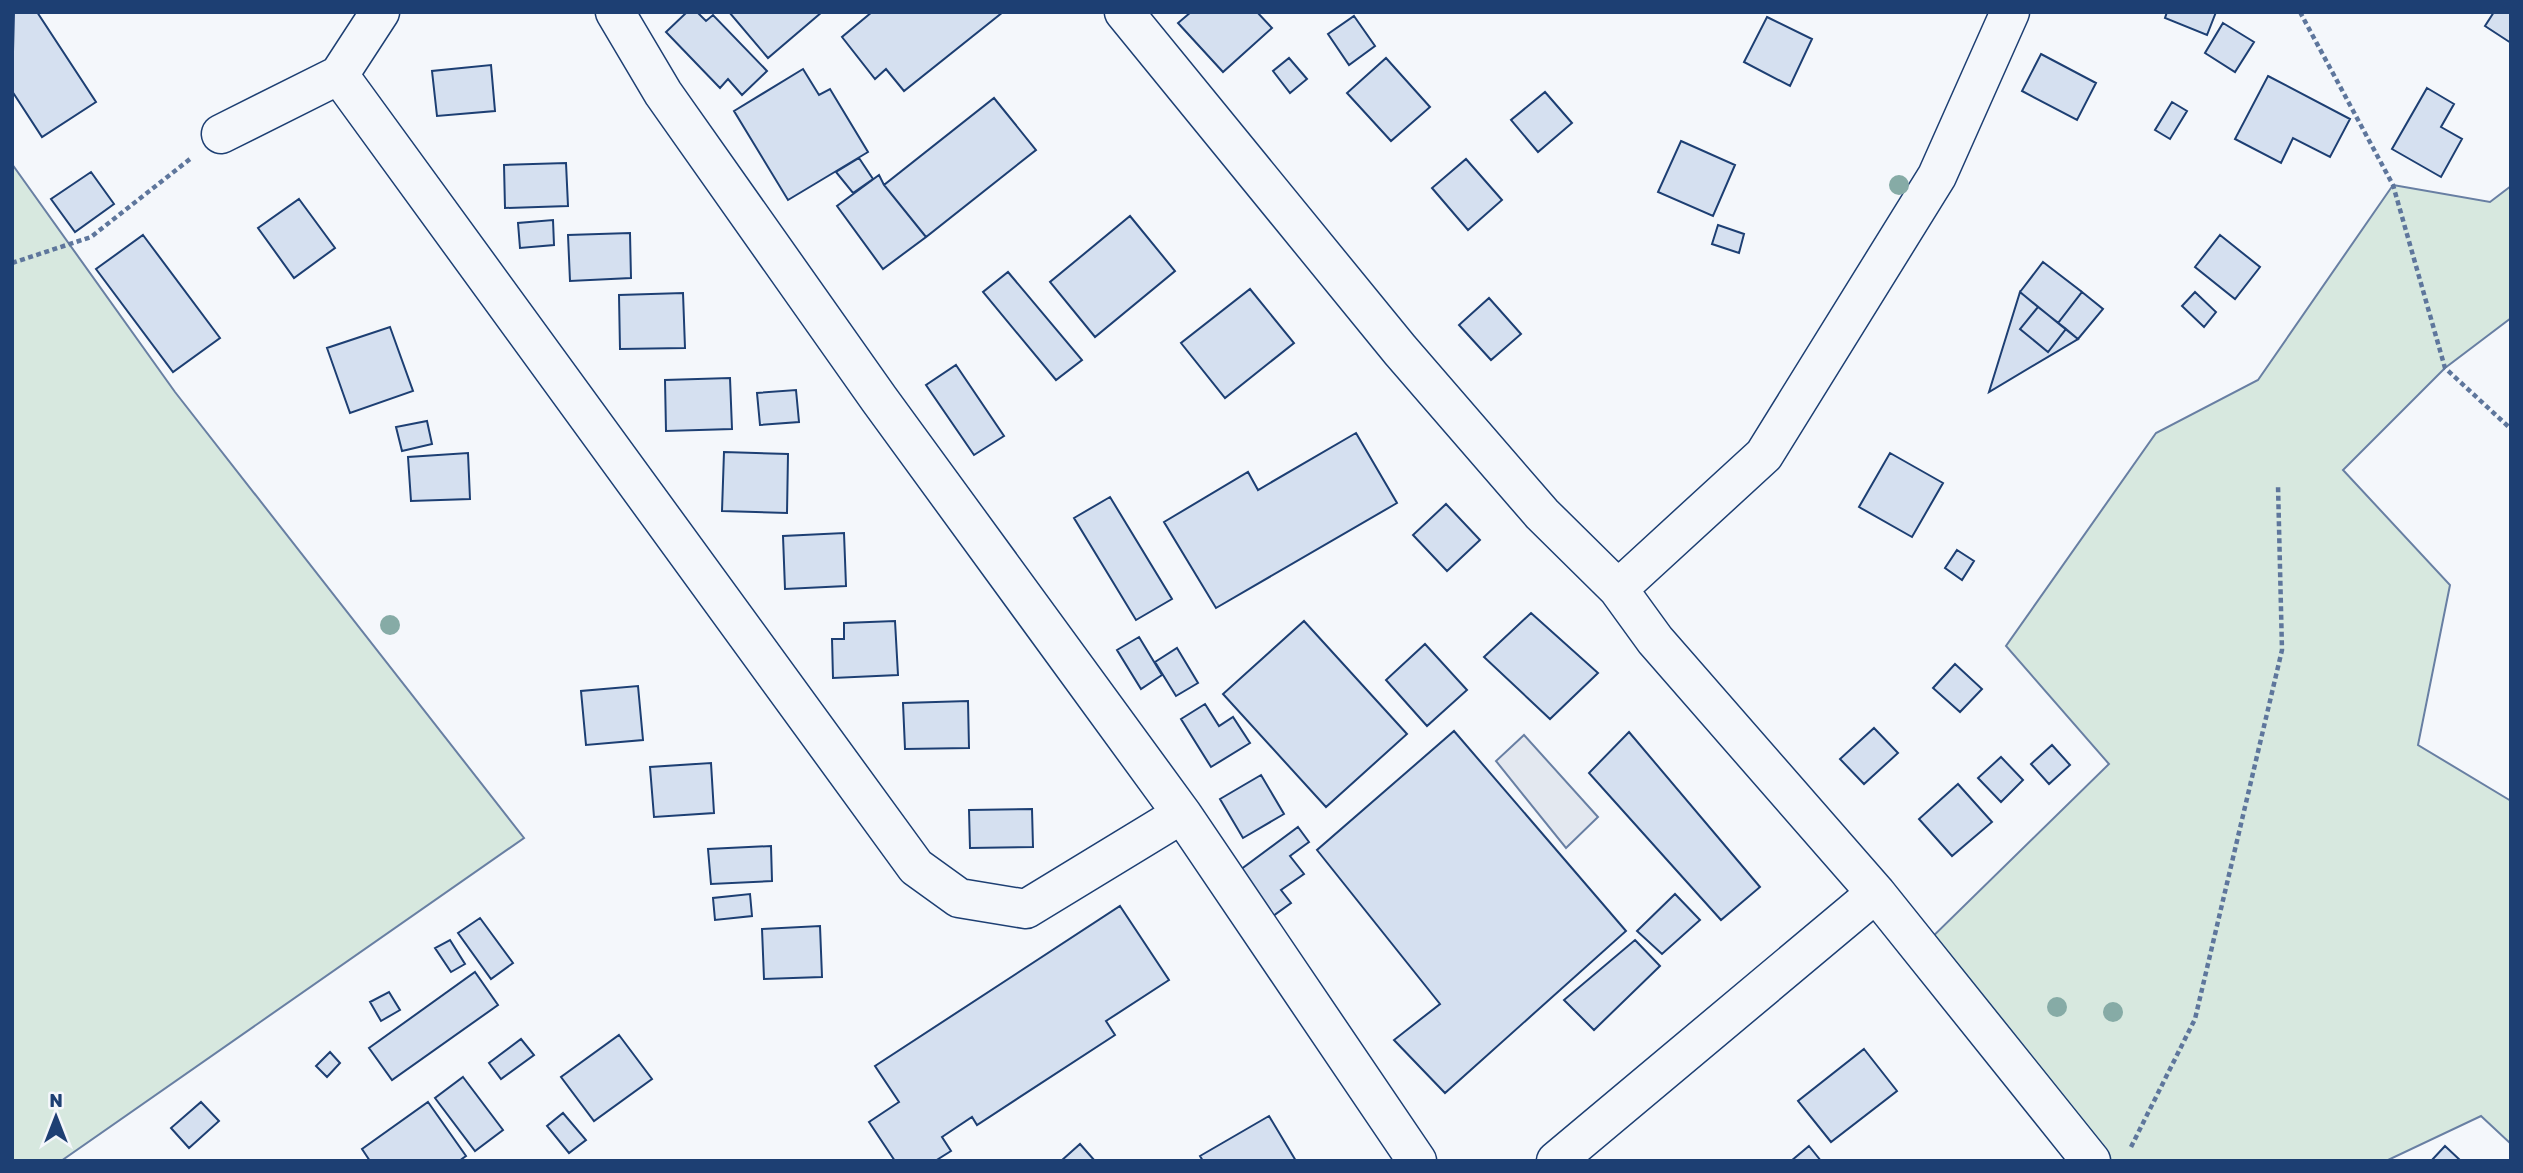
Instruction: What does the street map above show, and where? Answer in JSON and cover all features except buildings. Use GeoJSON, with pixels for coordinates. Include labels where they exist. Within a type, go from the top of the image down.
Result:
{"type":"FeatureCollection","features":[{"type":"Feature","properties":{"kind":"street"},"geometry":{"type":"LineString","coordinates":[[221,134],[339,75],[380,12]]}},
{"type":"Feature","properties":{"kind":"street"},"geometry":{"type":"LineString","coordinates":[[615,12],[663,93],[855,365],[1182,814],[1417,1161]]}},
{"type":"Feature","properties":{"kind":"street"},"geometry":{"type":"LineString","coordinates":[[1124,12],[1409,360],[1542,514],[1618,589],[1655,640],[1876,893],[2091,1161]]}},
{"type":"Feature","properties":{"kind":"street"},"geometry":{"type":"LineString","coordinates":[[1618,589],[1764,455],[1937,176],[2010,12]]}},
{"type":"Feature","properties":{"kind":"street"},"geometry":{"type":"LineString","coordinates":[[339,75],[916,867],[959,898],[1026,909],[1182,814]]}},
{"type":"Feature","properties":{"kind":"street"},"geometry":{"type":"LineString","coordinates":[[1556,1161],[1876,893]]}},
{"type":"Feature","properties":{"kind":"path"},"geometry":{"type":"LineString","coordinates":[[2300,12],[2393,185],[2445,368],[2511,429]]}},
{"type":"Feature","properties":{"kind":"path"},"geometry":{"type":"LineString","coordinates":[[12,263],[91,237],[221,134]]}},
{"type":"Feature","properties":{"kind":"path"},"geometry":{"type":"LineString","coordinates":[[2130,1149],[2195,1018],[2282,650],[2278,485]]}},
{"type":"Feature","properties":{"kind":"shaded area"},"geometry":{"type":"Polygon","coordinates":[[[12,164],[175,392],[524,838],[61,1161],[12,1161],[12,164]]]}},
{"type":"Feature","properties":{"kind":"shaded area"},"geometry":{"type":"Polygon","coordinates":[[[2393,185],[2490,202],[2511,186],[2511,318],[2445,368],[2343,470],[2450,585],[2418,745],[2511,801],[2511,1144],[2481,1116],[2386,1161],[2091,1161],[1921,948],[2109,764],[2006,646],[2156,433],[2258,380],[2393,185]]]}},
{"type":"Feature","properties":{"kind":"shaded area"},"geometry":{"type":"Polygon","coordinates":[[[1524,735],[1598,817],[1566,848],[1496,761],[1524,735]]]}}]}
